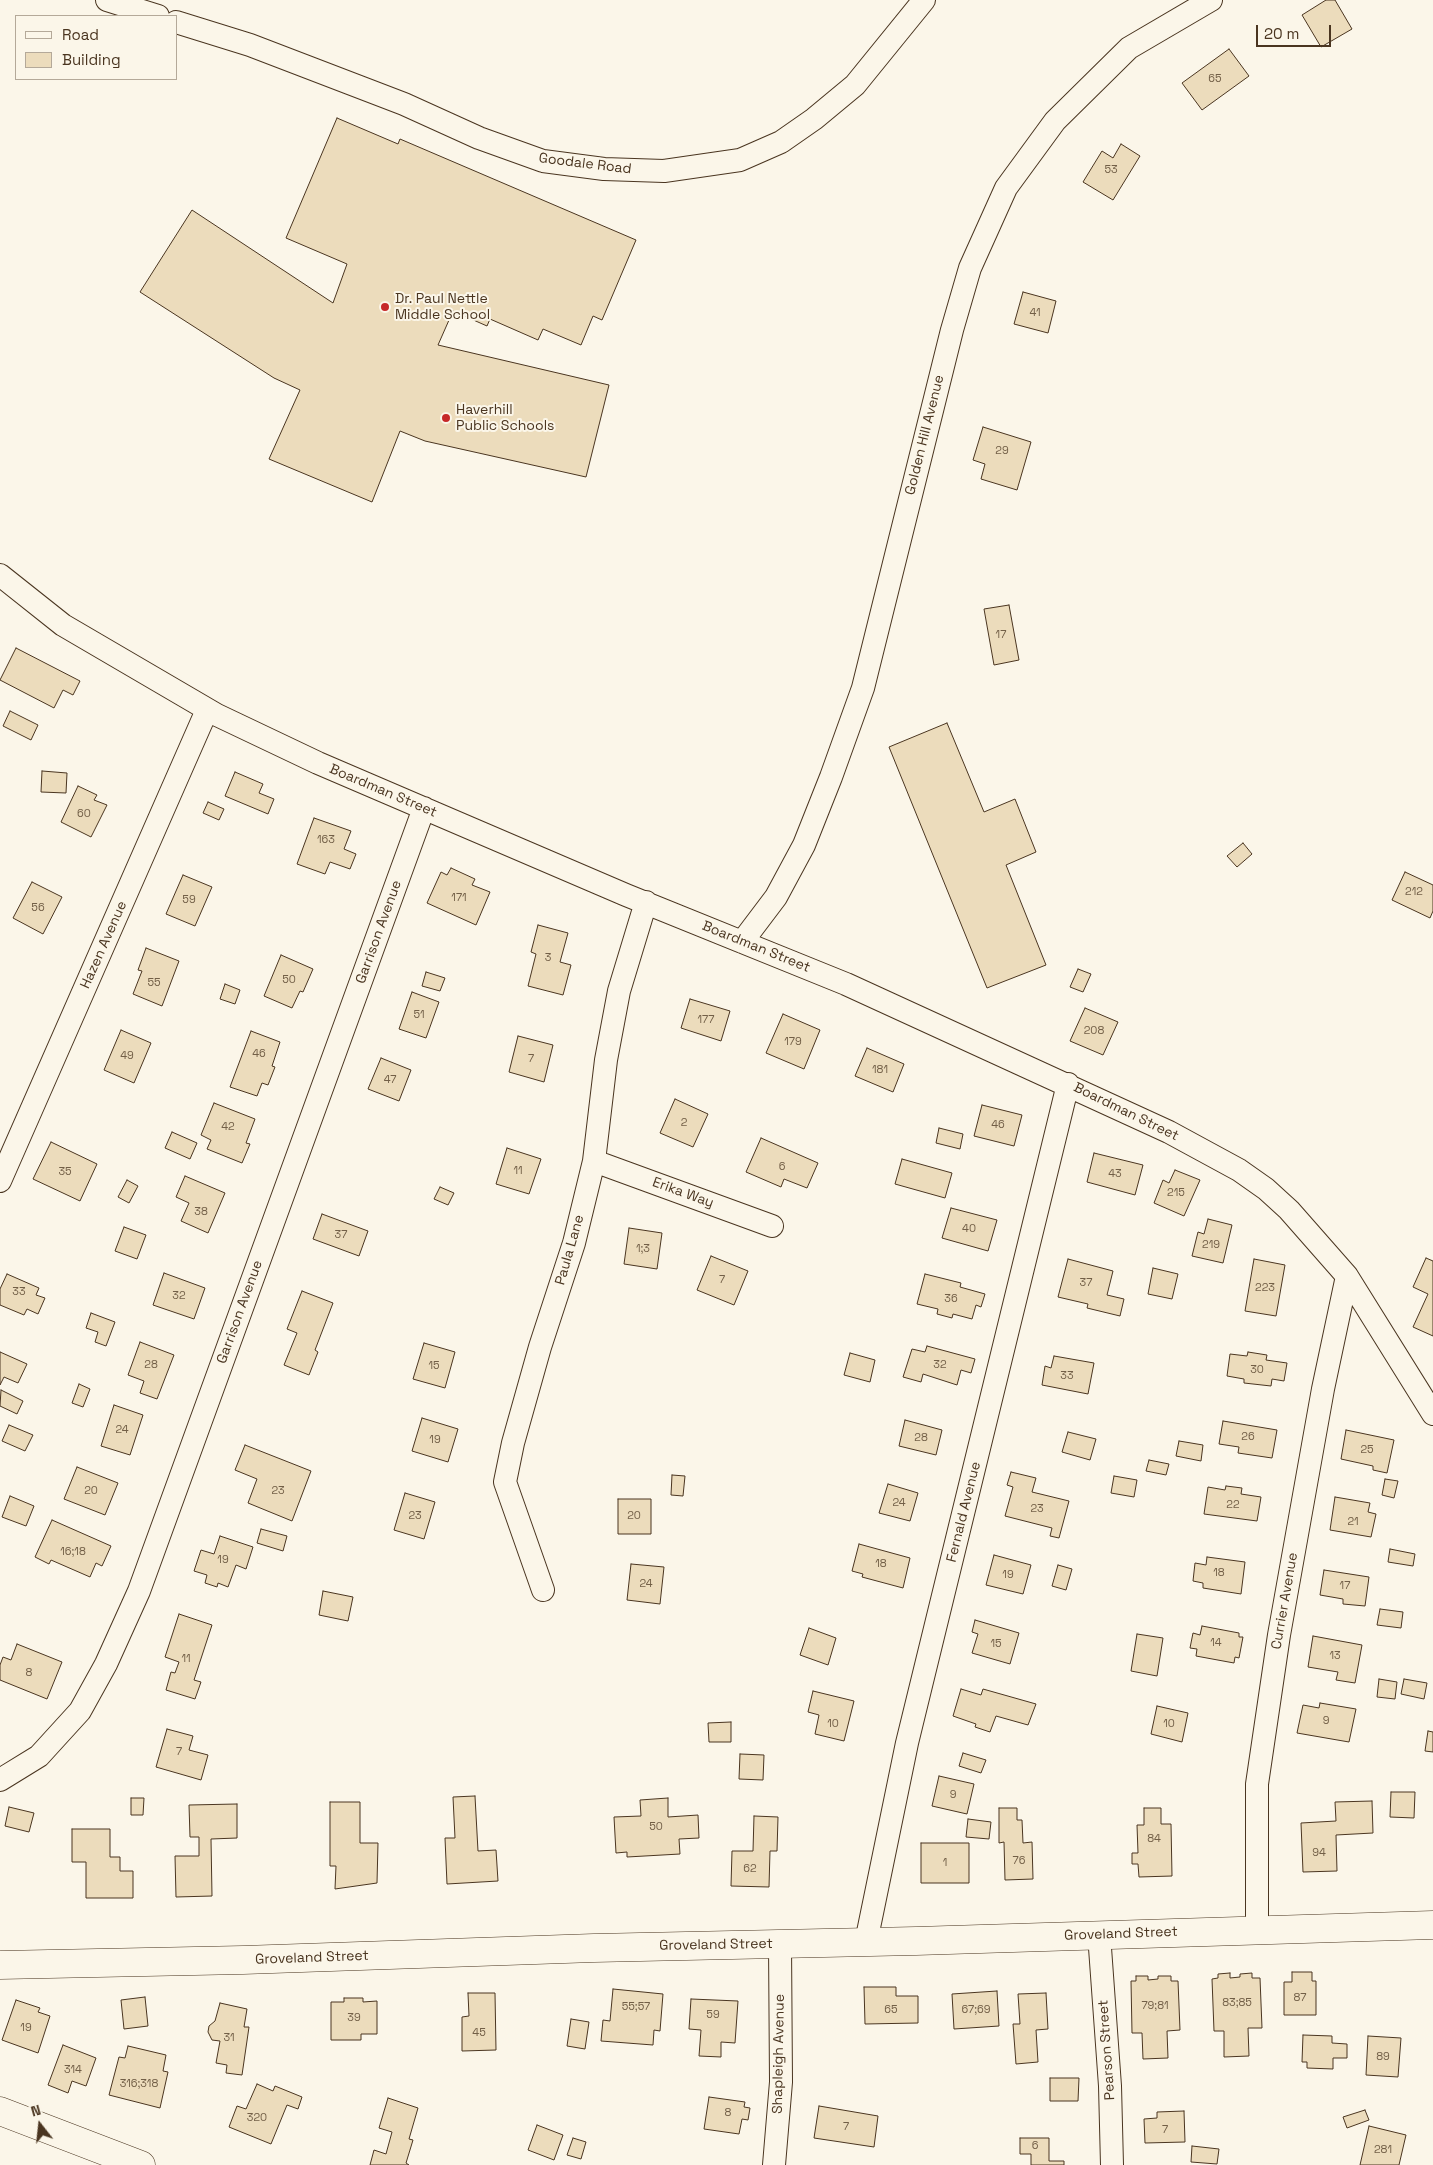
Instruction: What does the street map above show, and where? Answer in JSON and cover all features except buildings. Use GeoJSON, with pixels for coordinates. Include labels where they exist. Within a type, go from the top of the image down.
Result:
{"type":"FeatureCollection","features":[{"type":"Feature","properties":{"kind":"main road","name":"Groveland Street"},"geometry":{"type":"LineString","coordinates":[[0,1965],[249,1960],[577,1948],[866,1942],[1433,1925]]}},
{"type":"Feature","properties":{"kind":"main road"},"geometry":{"type":"LineString","coordinates":[[0,2111],[141,2165]]}},
{"type":"Feature","properties":{"kind":"street"},"geometry":{"type":"LineString","coordinates":[[107,0],[155,15]]}},
{"type":"Feature","properties":{"kind":"street","name":"Goodale Road"},"geometry":{"type":"LineString","coordinates":[[178,23],[250,45],[404,104],[479,138],[543,161],[604,169],[664,171],[740,160],[781,142],[855,85],[924,0]]}},
{"type":"Feature","properties":{"kind":"street","name":"Golden Hill Avenue"},"geometry":{"type":"LineString","coordinates":[[742,942],[776,897],[804,845],[832,778],[863,688],[952,330],[970,268],[1006,188],[1055,121],[1129,48],[1211,0]]}},
{"type":"Feature","properties":{"kind":"street","name":"Boardman Street"},"geometry":{"type":"LineString","coordinates":[[0,575],[63,625],[207,710],[318,763],[646,902],[846,984],[1068,1084],[1169,1132],[1239,1170],[1266,1189],[1289,1210],[1347,1276],[1433,1414]]}},
{"type":"Feature","properties":{"kind":"street","name":"Hazen Avenue"},"geometry":{"type":"LineString","coordinates":[[0,1181],[207,710]]}},
{"type":"Feature","properties":{"kind":"street","name":"Garrison Avenue"},"geometry":{"type":"LineString","coordinates":[[0,1780],[39,1756],[80,1711],[106,1664],[139,1591],[424,808]]}},
{"type":"Feature","properties":{"kind":"street","name":"Paula Lane"},"geometry":{"type":"LineString","coordinates":[[543,1590],[505,1482],[513,1443],[540,1347],[574,1243],[594,1161],[606,1060],[619,991],[646,902]]}},
{"type":"Feature","properties":{"kind":"street","name":"Fernald Avenue"},"geometry":{"type":"LineString","coordinates":[[866,1942],[907,1743],[1068,1084]]}},
{"type":"Feature","properties":{"kind":"street","name":"Erika Way"},"geometry":{"type":"LineString","coordinates":[[594,1161],[772,1226]]}},
{"type":"Feature","properties":{"kind":"street","name":"Currier Avenue"},"geometry":{"type":"LineString","coordinates":[[1258,1930],[1258,1784],[1279,1636],[1323,1389],[1347,1276]]}},
{"type":"Feature","properties":{"kind":"street","name":"Pearson Street"},"geometry":{"type":"LineString","coordinates":[[1099,1934],[1110,2086],[1112,2165]]}},
{"type":"Feature","properties":{"kind":"street","name":"Shapleigh Avenue"},"geometry":{"type":"LineString","coordinates":[[774,2165],[781,2082],[780,1944]]}},
{"type":"Feature","properties":{"kind":"place","name":"Dr. Paul Nettle Middle School"},"geometry":{"type":"Point","coordinates":[385,307]}},
{"type":"Feature","properties":{"kind":"place","name":"Haverhill Public Schools"},"geometry":{"type":"Point","coordinates":[446,418]}}]}
